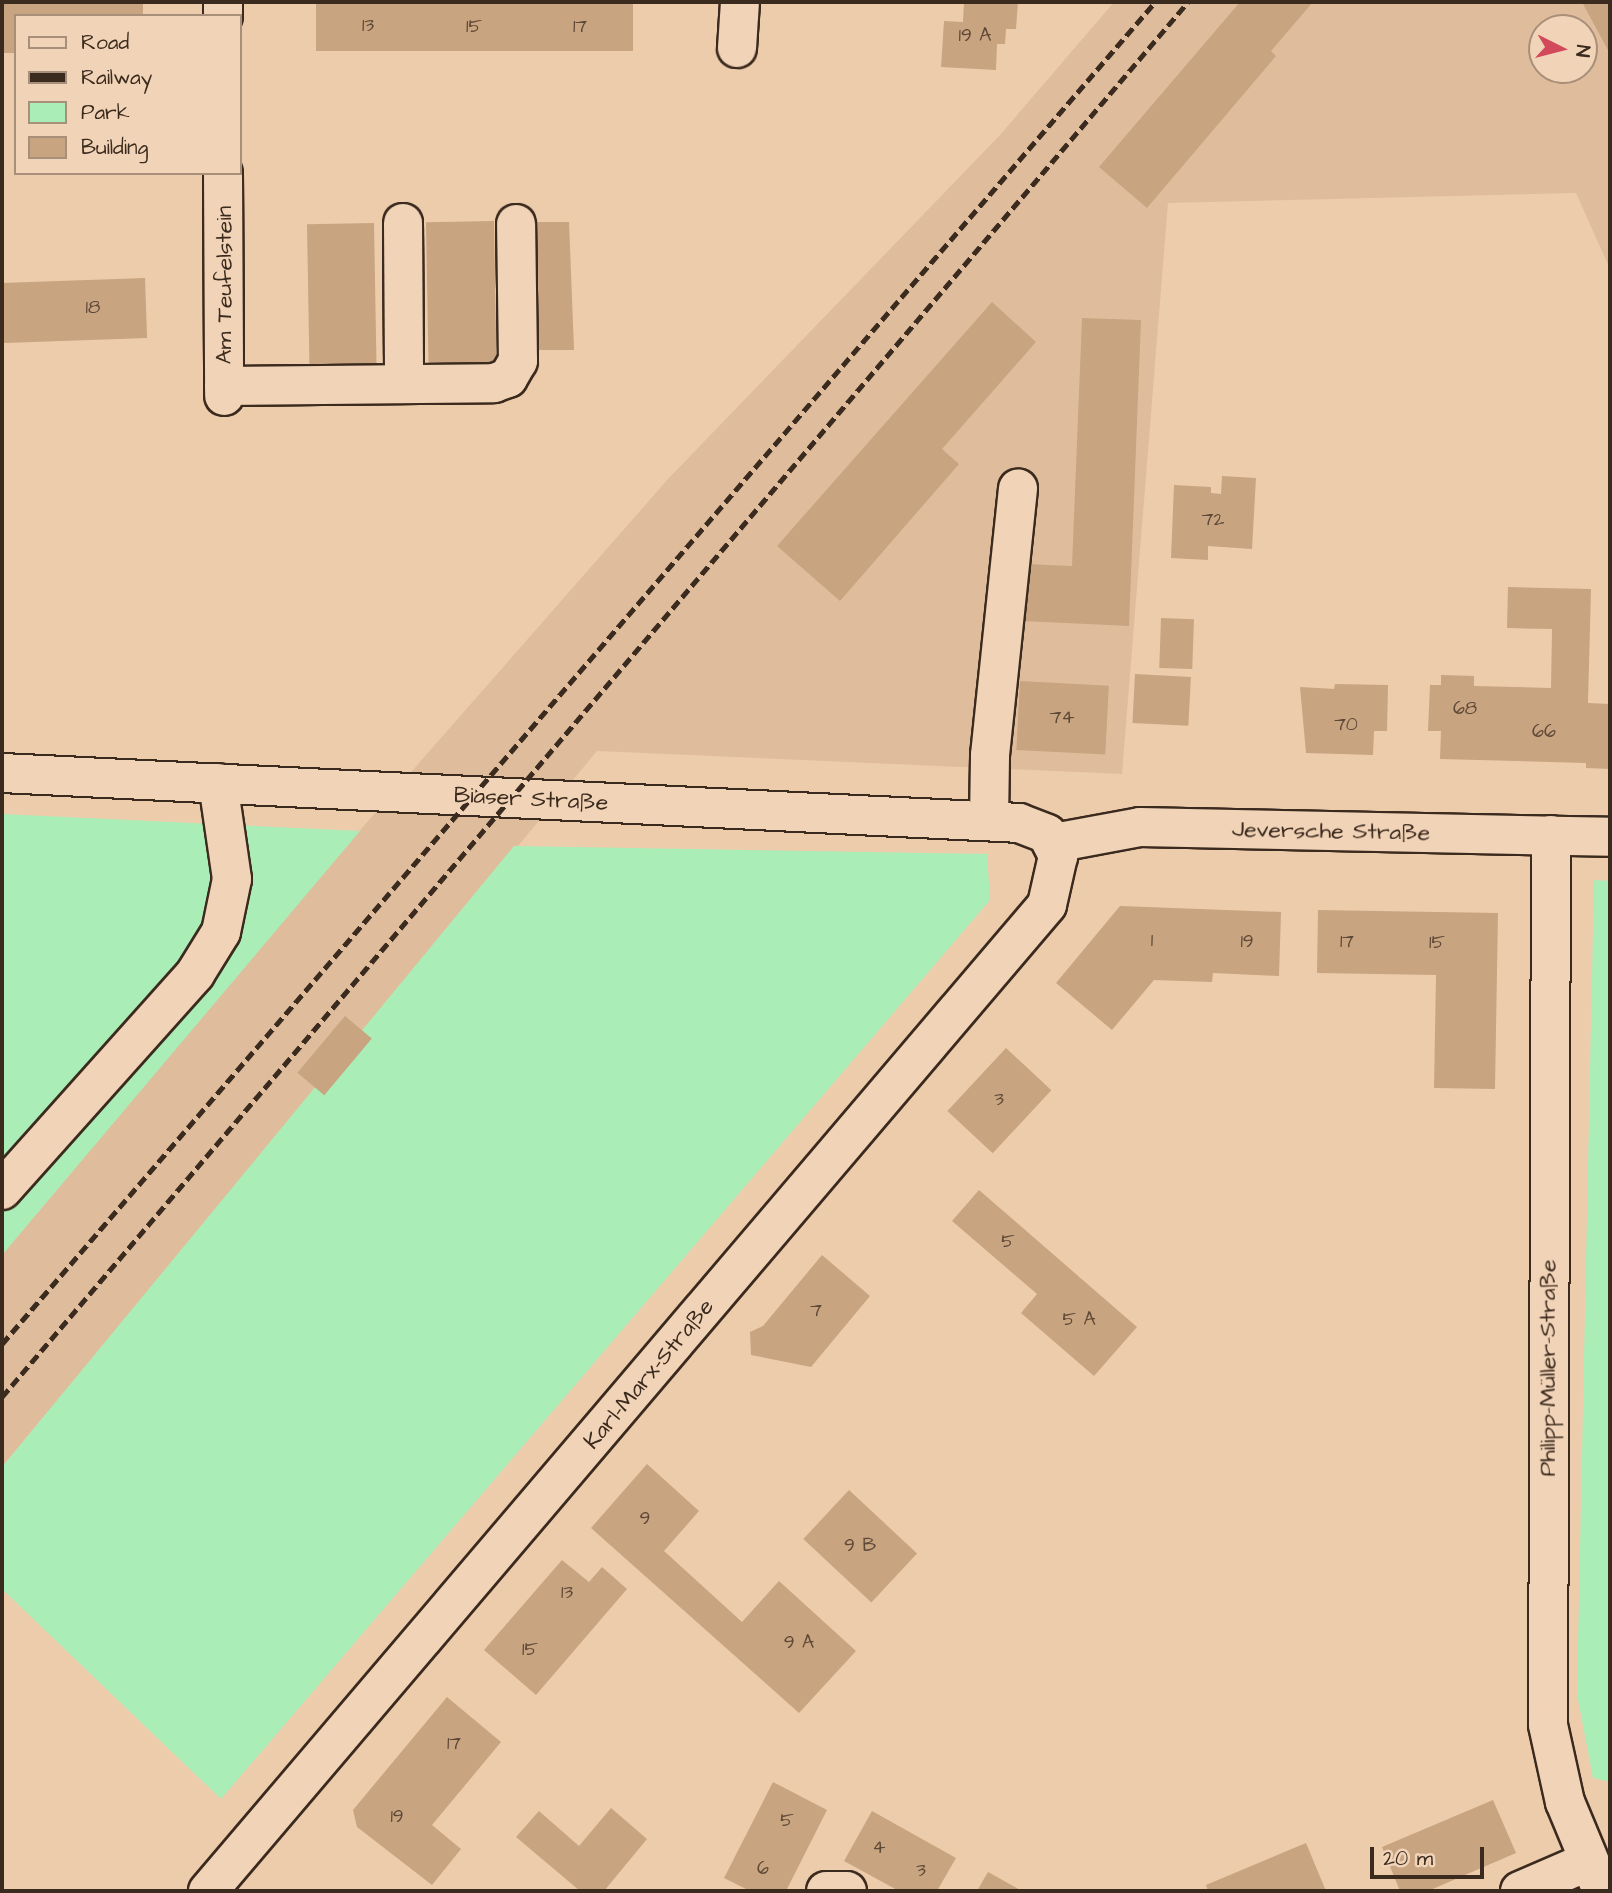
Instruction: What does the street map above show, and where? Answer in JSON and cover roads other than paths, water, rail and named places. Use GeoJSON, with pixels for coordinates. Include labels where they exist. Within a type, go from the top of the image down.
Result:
{"type":"FeatureCollection","features":[{"type":"Feature","properties":{"kind":"street"},"geometry":{"type":"LineString","coordinates":[[737,48],[740,2]]}},
{"type":"Feature","properties":{"kind":"street","name":"Am Teufelstein"},"geometry":{"type":"LineString","coordinates":[[223,175],[224,391],[404,384]]}},
{"type":"Feature","properties":{"kind":"street"},"geometry":{"type":"LineString","coordinates":[[403,223],[404,384],[494,383],[508,378],[518,361],[516,224]]}},
{"type":"Feature","properties":{"kind":"street"},"geometry":{"type":"LineString","coordinates":[[989,821],[990,755],[1018,488]]}},
{"type":"Feature","properties":{"kind":"street","name":"Biaser Straße"},"geometry":{"type":"LineString","coordinates":[[2,773],[989,821],[1035,827],[1054,843]]}},
{"type":"Feature","properties":{"kind":"street"},"geometry":{"type":"LineString","coordinates":[[2,1190],[195,974],[221,932],[232,879],[218,783]]}},
{"type":"Feature","properties":{"kind":"street","name":"Jeversche Straße"},"geometry":{"type":"LineString","coordinates":[[1054,843],[1140,827],[1610,837]]}},
{"type":"Feature","properties":{"kind":"street","name":"Philipp-Müller-Straße"},"geometry":{"type":"LineString","coordinates":[[1551,835],[1548,1726],[1553,1764],[1596,1876]]}},
{"type":"Feature","properties":{"kind":"street","name":"Karl-Marx-Straße"},"geometry":{"type":"LineString","coordinates":[[208,1891],[1047,905],[1058,870],[1054,843]]}},
{"type":"Feature","properties":{"kind":"street"},"geometry":{"type":"LineString","coordinates":[[1520,1891],[1596,1876]]}},
{"type":"Feature","properties":{"kind":"street"},"geometry":{"type":"LineString","coordinates":[[827,1891],[847,1891]]}},
{"type":"Feature","properties":{"kind":"railway"},"geometry":{"type":"LineString","coordinates":[[2,1344],[1155,2]]}},
{"type":"Feature","properties":{"kind":"railway"},"geometry":{"type":"LineString","coordinates":[[2,1397],[1188,2]]}}]}
